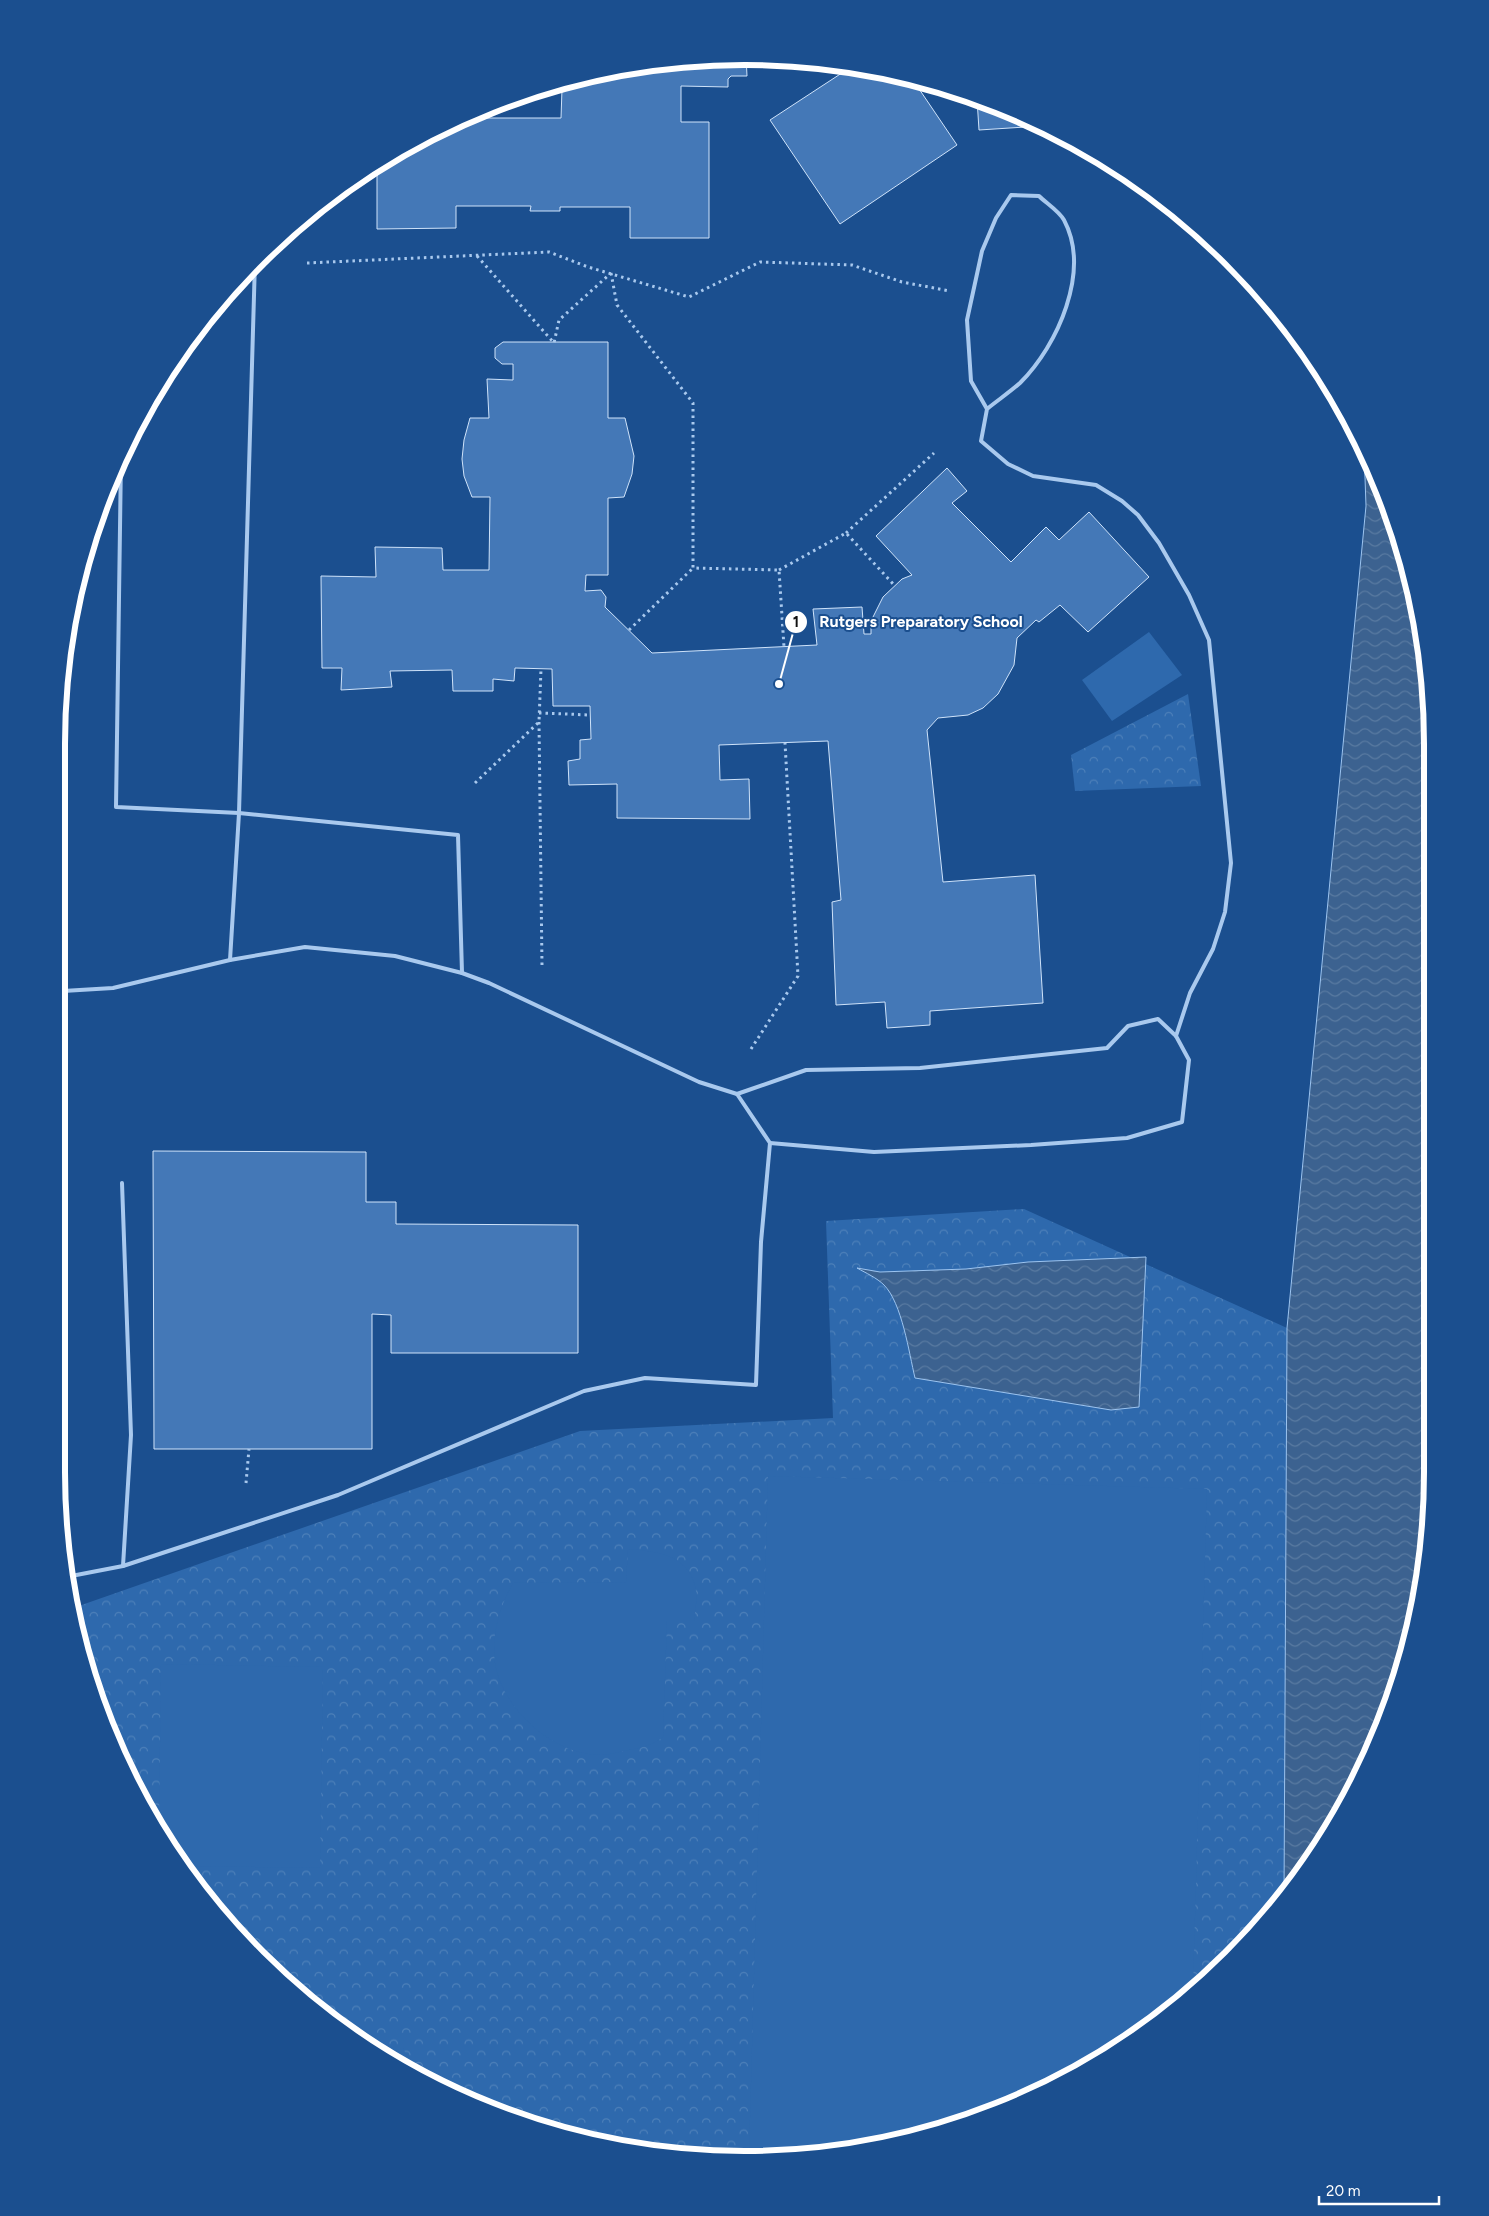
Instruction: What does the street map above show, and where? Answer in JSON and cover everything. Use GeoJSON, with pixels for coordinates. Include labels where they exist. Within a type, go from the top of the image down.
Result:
{"type":"FeatureCollection","features":[{"type":"Feature","properties":{"kind":"lane"},"geometry":{"type":"LineString","coordinates":[[987,409],[1020,383],[1048,349],[1068,303],[1075,255],[1063,218],[1039,196],[1012,196],[996,218],[982,251],[967,320],[971,381],[987,409],[981,441],[1008,464],[1033,476],[1096,485],[1122,501],[1138,515],[1158,543],[1189,595],[1209,640],[1231,863],[1225,912],[1213,949],[1190,993],[1176,1036]]}},
{"type":"Feature","properties":{"kind":"lane"},"geometry":{"type":"LineString","coordinates":[[230,960],[239,813],[255,274]]}},
{"type":"Feature","properties":{"kind":"lane"},"geometry":{"type":"LineString","coordinates":[[121,476],[116,807],[239,813],[458,835],[462,972]]}},
{"type":"Feature","properties":{"kind":"lane"},"geometry":{"type":"LineString","coordinates":[[65,991],[113,988],[230,960],[305,947],[395,956],[462,972],[490,983],[699,1082],[737,1094],[806,1070],[920,1068],[1108,1048],[1128,1026],[1158,1019],[1176,1036],[1190,1060],[1182,1122],[1127,1138],[1031,1145],[874,1152],[770,1143]]}},
{"type":"Feature","properties":{"kind":"lane"},"geometry":{"type":"LineString","coordinates":[[73,1576],[123,1566],[338,1495],[584,1391],[644,1378],[756,1385],[761,1242],[770,1143],[737,1094]]}},
{"type":"Feature","properties":{"kind":"lane"},"geometry":{"type":"LineString","coordinates":[[122,1182],[131,1435],[123,1566]]}},
{"type":"Feature","properties":{"kind":"path"},"geometry":{"type":"LineString","coordinates":[[307,263],[550,252],[689,297],[760,262],[852,265],[902,282],[950,291]]}},
{"type":"Feature","properties":{"kind":"path"},"geometry":{"type":"LineString","coordinates":[[477,255],[554,342],[559,320],[611,273]]}},
{"type":"Feature","properties":{"kind":"path"},"geometry":{"type":"LineString","coordinates":[[611,273],[617,305],[693,403],[693,568]]}},
{"type":"Feature","properties":{"kind":"path"},"geometry":{"type":"LineString","coordinates":[[629,630],[693,568],[779,570],[846,533],[934,453]]}},
{"type":"Feature","properties":{"kind":"path"},"geometry":{"type":"LineString","coordinates":[[846,533],[895,586]]}},
{"type":"Feature","properties":{"kind":"path"},"geometry":{"type":"LineString","coordinates":[[779,570],[784,646]]}},
{"type":"Feature","properties":{"kind":"path"},"geometry":{"type":"LineString","coordinates":[[541,668],[539,722],[542,966]]}},
{"type":"Feature","properties":{"kind":"path"},"geometry":{"type":"LineString","coordinates":[[540,713],[590,715]]}},
{"type":"Feature","properties":{"kind":"path"},"geometry":{"type":"LineString","coordinates":[[475,783],[539,722]]}},
{"type":"Feature","properties":{"kind":"path"},"geometry":{"type":"LineString","coordinates":[[751,1049],[798,976],[784,743]]}},
{"type":"Feature","properties":{"kind":"path"},"geometry":{"type":"LineString","coordinates":[[246,1483],[249,1449]]}},
{"type":"Feature","properties":{"kind":"green space"},"geometry":{"type":"Polygon","coordinates":[[[1149,632],[1182,675],[1112,721],[1082,680],[1149,632]]]}},
{"type":"Feature","properties":{"kind":"green space"},"geometry":{"type":"Polygon","coordinates":[[[1188,694],[1201,786],[1075,791],[1071,755],[1188,694]]]}},
{"type":"Feature","properties":{"kind":"green space"},"geometry":{"type":"Polygon","coordinates":[[[1024,1209],[1287,1328],[1284,1885],[1225,1952],[1158,2011],[1084,2060],[1045,2081],[963,2115],[877,2138],[789,2150],[744,2151],[700,2150],[612,2138],[526,2115],[444,2081],[405,2060],[367,2036],[331,2011],[296,1982],[234,1920],[205,1885],[180,1849],[156,1811],[135,1772],[101,1690],[78,1606],[580,1431],[833,1418],[826,1221],[1024,1209]]]}},
{"type":"Feature","properties":{"kind":"green space"},"geometry":{"type":"Polygon","coordinates":[[[768,1476],[1207,1489],[1193,1982],[1158,2011],[1084,2060],[1045,2081],[963,2115],[877,2138],[789,2150],[749,2151],[768,1476]]]}},
{"type":"Feature","properties":{"kind":"green space"},"geometry":{"type":"Polygon","coordinates":[[[628,1549],[669,1556],[685,1567],[691,1575],[696,1590],[694,1621],[667,1621],[663,1737],[645,1746],[610,1754],[584,1753],[566,1748],[533,1727],[519,1713],[508,1697],[495,1663],[494,1642],[498,1621],[504,1601],[513,1583],[626,1582],[628,1549]]]}},
{"type":"Feature","properties":{"kind":"green space"},"geometry":{"type":"Polygon","coordinates":[[[161,1664],[323,1667],[320,1868],[192,1866],[159,1816],[161,1664]]]}},
{"type":"Feature","properties":{"kind":"green space"},"geometry":{"type":"Polygon","coordinates":[[[386,2048],[403,2048],[410,2063],[386,2048]]]}},
{"type":"Feature","properties":{"kind":"water"},"geometry":{"type":"Polygon","coordinates":[[[1365,468],[1388,526],[1401,569],[1411,612],[1423,700],[1423,1516],[1411,1604],[1388,1690],[1354,1772],[1333,1811],[1284,1885],[1287,1328],[1366,506],[1365,468]]]}},
{"type":"Feature","properties":{"kind":"water"},"geometry":{"type":"Polygon","coordinates":[[[1146,1257],[1139,1407],[1111,1410],[915,1378],[904,1329],[896,1304],[884,1285],[857,1268],[880,1272],[966,1269],[1028,1262],[1146,1257]]]}},
{"type":"Feature","properties":{"kind":"building"},"geometry":{"type":"Polygon","coordinates":[[[746,65],[747,76],[731,76],[728,79],[728,87],[681,86],[681,122],[709,122],[709,238],[630,238],[630,207],[560,207],[560,211],[530,211],[531,206],[456,206],[456,228],[377,229],[377,174],[405,156],[444,135],[482,118],[561,118],[562,90],[569,88],[612,78],[656,71],[700,66],[746,65]]]}},
{"type":"Feature","properties":{"kind":"building"},"geometry":{"type":"Polygon","coordinates":[[[843,73],[918,88],[957,145],[840,224],[770,120],[843,73]]]}},
{"type":"Feature","properties":{"kind":"building"},"geometry":{"type":"Polygon","coordinates":[[[977,107],[1027,127],[979,130],[977,107]]]}},
{"type":"Feature","properties":{"kind":"building"},"geometry":{"type":"Polygon","coordinates":[[[503,342],[608,342],[608,418],[625,418],[634,456],[632,474],[624,497],[608,498],[608,575],[586,575],[585,591],[601,590],[606,597],[605,607],[652,653],[817,645],[813,609],[862,607],[864,634],[871,634],[871,621],[883,597],[902,579],[912,575],[876,536],[947,468],[967,491],[952,503],[1011,562],[1046,527],[1059,540],[1089,512],[1149,577],[1088,632],[1060,605],[1039,622],[1036,620],[1017,638],[1014,665],[998,694],[983,708],[968,715],[938,718],[927,730],[943,882],[1035,875],[1043,1003],[930,1011],[930,1025],[887,1028],[885,1002],[836,1005],[832,902],[841,900],[828,741],[719,745],[720,780],[749,779],[750,819],[617,818],[617,784],[569,785],[568,761],[580,759],[580,740],[591,739],[590,706],[553,706],[552,669],[515,668],[514,681],[493,679],[493,691],[453,691],[452,670],[390,671],[392,687],[341,690],[342,668],[322,668],[321,576],[376,577],[375,547],[442,548],[443,570],[489,570],[490,497],[472,497],[464,476],[462,459],[464,440],[470,418],[489,418],[487,379],[513,380],[513,364],[502,364],[495,358],[495,348],[503,342]]]}},
{"type":"Feature","properties":{"kind":"building"},"geometry":{"type":"Polygon","coordinates":[[[153,1151],[366,1152],[366,1202],[396,1202],[396,1224],[578,1225],[578,1353],[391,1353],[391,1315],[372,1314],[372,1449],[154,1449],[153,1151]]]}},
{"type":"Feature","properties":{"kind":"place","name":"Rutgers Preparatory School"},"geometry":{"type":"Point","coordinates":[779,684]}}]}
